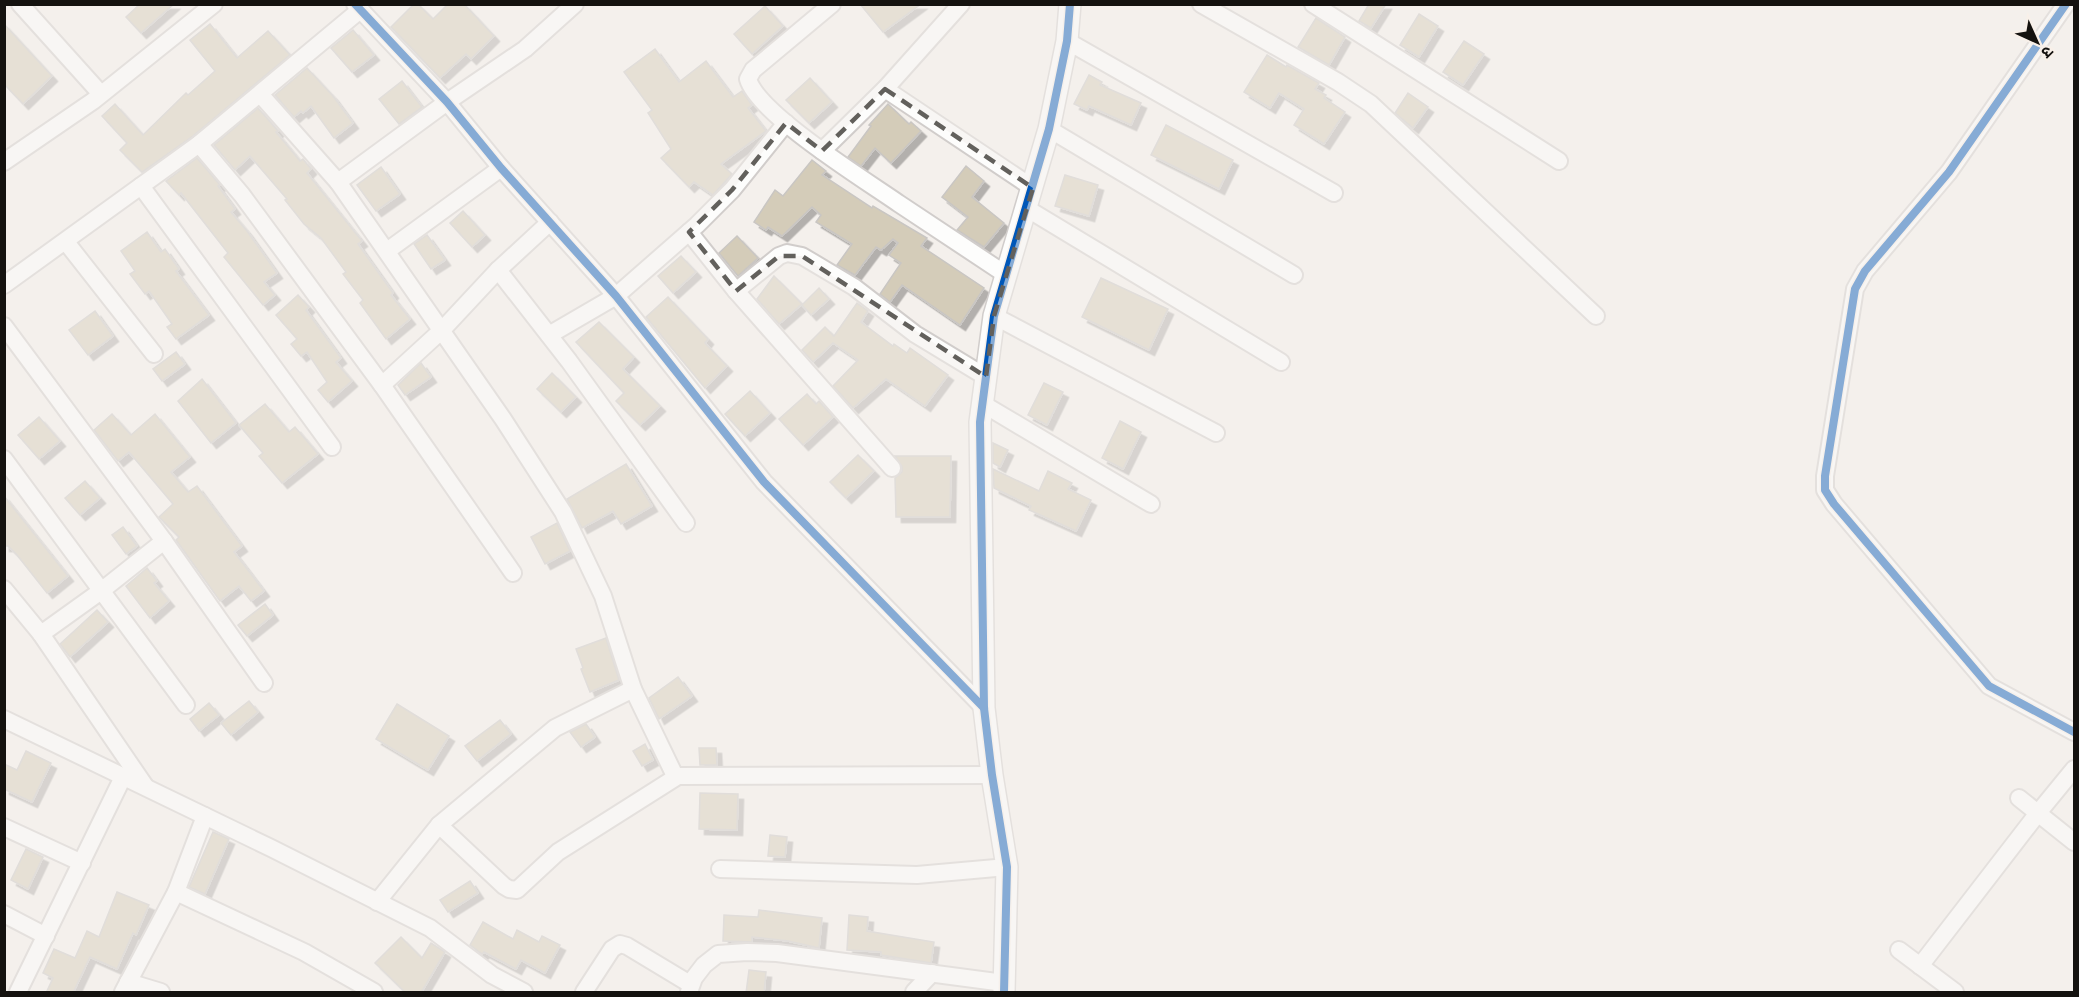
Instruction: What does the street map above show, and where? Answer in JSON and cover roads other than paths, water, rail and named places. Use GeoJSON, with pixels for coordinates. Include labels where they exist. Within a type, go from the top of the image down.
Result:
{"type":"FeatureCollection","features":[{"type":"Feature","properties":{"kind":"street"},"geometry":{"type":"LineString","coordinates":[[20,4],[101,94]]}},
{"type":"Feature","properties":{"kind":"street"},"geometry":{"type":"LineString","coordinates":[[4,162],[101,94],[214,4]]}},
{"type":"Feature","properties":{"kind":"street"},"geometry":{"type":"LineString","coordinates":[[338,182],[447,102],[525,49],[575,4]]}},
{"type":"Feature","properties":{"kind":"street"},"geometry":{"type":"LineString","coordinates":[[832,4],[753,70],[748,79],[751,89],[786,123],[822,151],[1005,274]]}},
{"type":"Feature","properties":{"kind":"street"},"geometry":{"type":"LineString","coordinates":[[822,151],[885,89],[961,4]]}},
{"type":"Feature","properties":{"kind":"street"},"geometry":{"type":"LineString","coordinates":[[584,993],[612,949],[620,945],[627,946],[690,988],[704,965],[718,954],[747,952],[777,953],[932,973],[1004,988],[1007,867],[984,708],[980,422],[994,316],[1049,129],[1067,41],[1070,4]]}},
{"type":"Feature","properties":{"kind":"street"},"geometry":{"type":"LineString","coordinates":[[1201,4],[1338,82],[1371,104],[1596,316]]}},
{"type":"Feature","properties":{"kind":"street"},"geometry":{"type":"LineString","coordinates":[[1312,4],[1559,162]]}},
{"type":"Feature","properties":{"kind":"street"},"geometry":{"type":"LineString","coordinates":[[2066,4],[1949,172],[1865,271],[1855,289],[1825,490],[1834,504],[1989,686],[2074,732]]}},
{"type":"Feature","properties":{"kind":"street"},"geometry":{"type":"LineString","coordinates":[[4,285],[199,144],[358,8],[447,102],[501,168],[616,296],[764,482],[984,708]]}},
{"type":"Feature","properties":{"kind":"street"},"geometry":{"type":"LineString","coordinates":[[1067,41],[1335,193]]}},
{"type":"Feature","properties":{"kind":"street"},"geometry":{"type":"LineString","coordinates":[[885,89],[1029,198],[1281,362]]}},
{"type":"Feature","properties":{"kind":"street"},"geometry":{"type":"LineString","coordinates":[[260,94],[338,182],[503,419],[563,512],[603,596],[633,688],[675,776]]}},
{"type":"Feature","properties":{"kind":"street"},"geometry":{"type":"LineString","coordinates":[[549,335],[616,296],[689,232],[732,190],[786,123]]}},
{"type":"Feature","properties":{"kind":"street"},"geometry":{"type":"LineString","coordinates":[[1049,129],[1294,275]]}},
{"type":"Feature","properties":{"kind":"street"},"geometry":{"type":"LineString","coordinates":[[199,144],[242,195],[382,385],[513,573]]}},
{"type":"Feature","properties":{"kind":"street"},"geometry":{"type":"LineString","coordinates":[[387,251],[501,168]]}},
{"type":"Feature","properties":{"kind":"street"},"geometry":{"type":"LineString","coordinates":[[141,186],[332,447]]}},
{"type":"Feature","properties":{"kind":"street"},"geometry":{"type":"LineString","coordinates":[[382,385],[442,330],[498,270],[550,222]]}},
{"type":"Feature","properties":{"kind":"street"},"geometry":{"type":"LineString","coordinates":[[689,232],[736,291],[892,468]]}},
{"type":"Feature","properties":{"kind":"street"},"geometry":{"type":"LineString","coordinates":[[66,242],[154,354]]}},
{"type":"Feature","properties":{"kind":"street"},"geometry":{"type":"LineString","coordinates":[[736,291],[779,256],[787,253],[802,256],[854,287],[915,334],[986,377]]}},
{"type":"Feature","properties":{"kind":"street"},"geometry":{"type":"LineString","coordinates":[[498,270],[549,335],[686,523]]}},
{"type":"Feature","properties":{"kind":"street"},"geometry":{"type":"LineString","coordinates":[[994,316],[1216,433]]}},
{"type":"Feature","properties":{"kind":"street"},"geometry":{"type":"LineString","coordinates":[[4,326],[164,542],[264,683]]}},
{"type":"Feature","properties":{"kind":"street"},"geometry":{"type":"LineString","coordinates":[[982,404],[1151,504]]}},
{"type":"Feature","properties":{"kind":"street"},"geometry":{"type":"LineString","coordinates":[[4,459],[186,705]]}},
{"type":"Feature","properties":{"kind":"street"},"geometry":{"type":"LineString","coordinates":[[41,634],[164,542]]}},
{"type":"Feature","properties":{"kind":"street"},"geometry":{"type":"LineString","coordinates":[[4,589],[41,634],[145,787]]}},
{"type":"Feature","properties":{"kind":"street"},"geometry":{"type":"LineString","coordinates":[[377,902],[439,825],[555,728],[633,688]]}},
{"type":"Feature","properties":{"kind":"street"},"geometry":{"type":"LineString","coordinates":[[4,719],[430,928],[492,975],[524,993]]}},
{"type":"Feature","properties":{"kind":"street"},"geometry":{"type":"LineString","coordinates":[[1920,966],[2074,769]]}},
{"type":"Feature","properties":{"kind":"street"},"geometry":{"type":"LineString","coordinates":[[439,825],[504,886],[517,890],[558,852],[675,776],[687,774],[992,775]]}},
{"type":"Feature","properties":{"kind":"street"},"geometry":{"type":"LineString","coordinates":[[18,993],[123,777]]}},
{"type":"Feature","properties":{"kind":"street"},"geometry":{"type":"LineString","coordinates":[[2019,798],[2074,842]]}},
{"type":"Feature","properties":{"kind":"street"},"geometry":{"type":"LineString","coordinates":[[161,993],[126,987],[176,892],[205,816]]}},
{"type":"Feature","properties":{"kind":"street"},"geometry":{"type":"LineString","coordinates":[[4,827],[82,863]]}},
{"type":"Feature","properties":{"kind":"street"},"geometry":{"type":"LineString","coordinates":[[720,870],[917,875],[1007,867]]}},
{"type":"Feature","properties":{"kind":"street"},"geometry":{"type":"LineString","coordinates":[[176,892],[304,952],[374,993]]}},
{"type":"Feature","properties":{"kind":"street"},"geometry":{"type":"LineString","coordinates":[[4,914],[46,936]]}},
{"type":"Feature","properties":{"kind":"street"},"geometry":{"type":"LineString","coordinates":[[1899,950],[1955,993]]}},
{"type":"Feature","properties":{"kind":"street"},"geometry":{"type":"LineString","coordinates":[[914,993],[932,973]]}}]}
